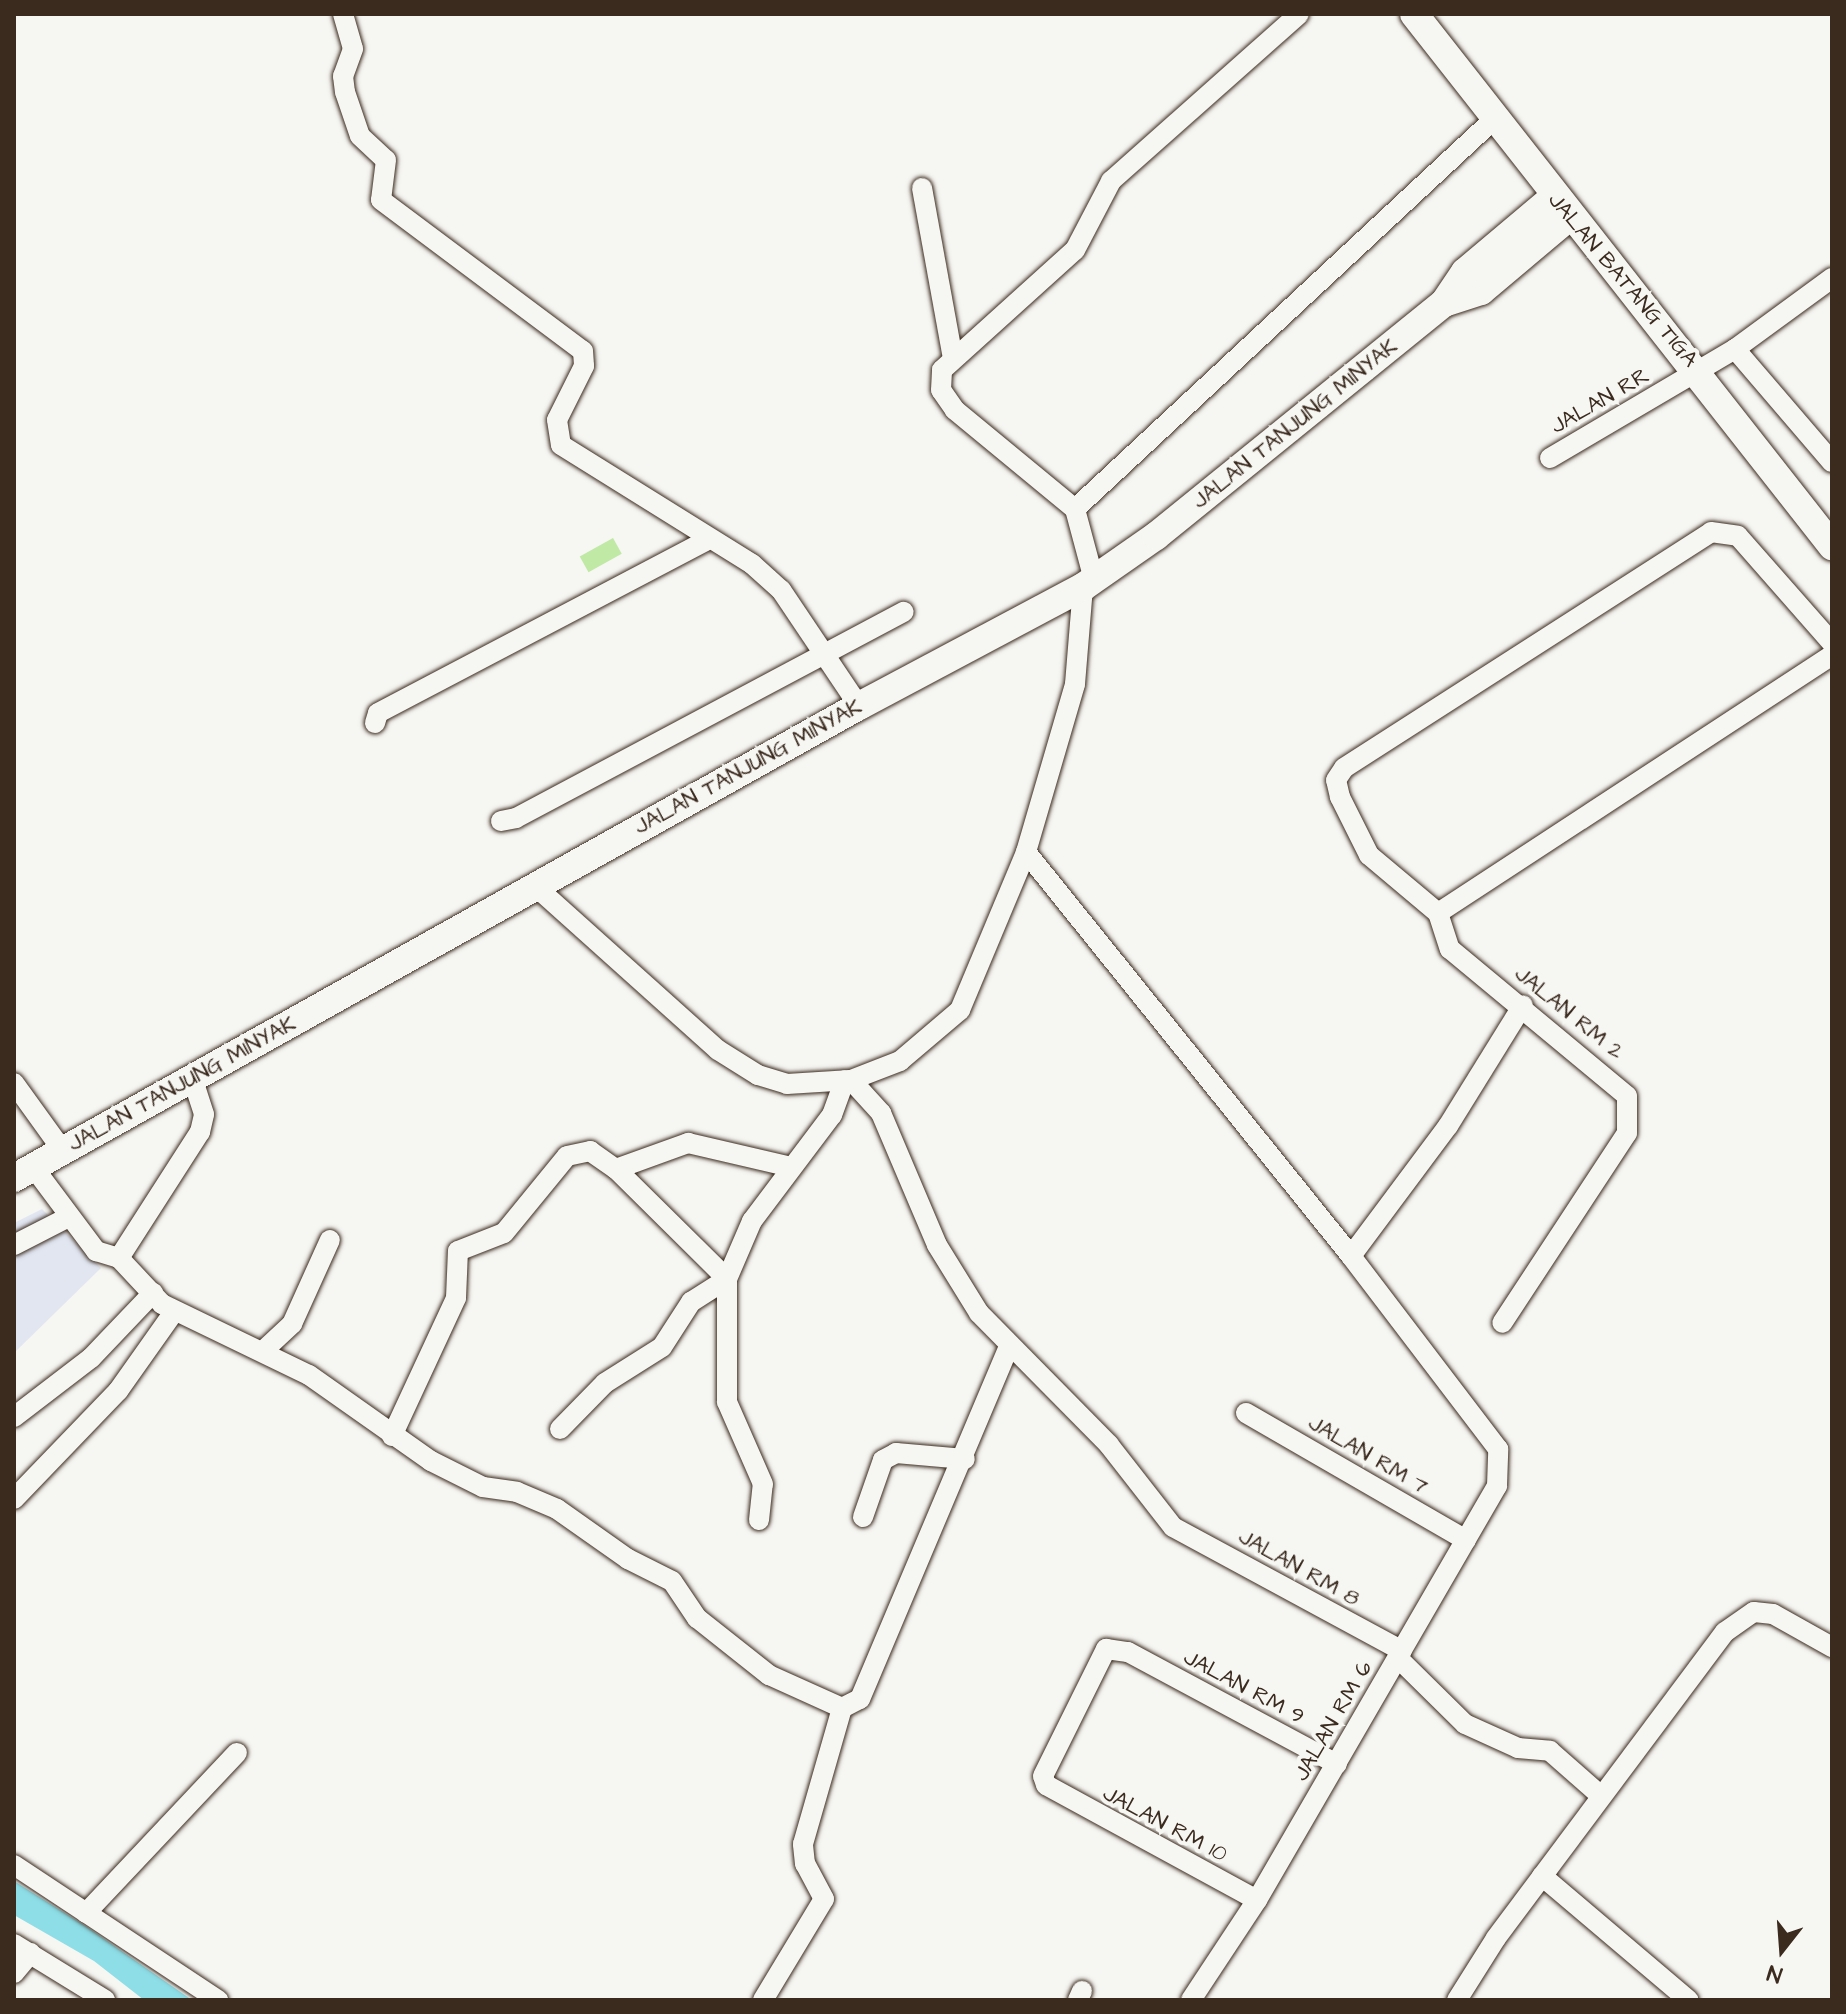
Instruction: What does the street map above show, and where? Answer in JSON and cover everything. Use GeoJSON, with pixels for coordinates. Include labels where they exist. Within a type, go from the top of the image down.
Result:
{"type":"FeatureCollection","features":[{"type":"Feature","properties":{"kind":"main road","name":"JALAN BATANG TIGA"},"geometry":{"type":"LineString","coordinates":[[1414,14],[1561,207],[1699,371],[1832,546]]}},
{"type":"Feature","properties":{"kind":"main road","name":"JALAN TANJUNG MINYAK"},"geometry":{"type":"LineString","coordinates":[[24,1173],[534,885],[859,706],[1089,584],[1444,303],[1465,272],[1561,207]]}},
{"type":"Feature","properties":{"kind":"street"},"geometry":{"type":"LineString","coordinates":[[343,14],[353,49],[345,92],[360,136],[386,160],[381,200],[583,351],[584,366],[557,420],[561,445],[752,564],[781,590],[859,706]]}},
{"type":"Feature","properties":{"kind":"street"},"geometry":{"type":"LineString","coordinates":[[534,885],[745,1069],[787,1084],[848,1080],[916,1052],[955,1018],[1026,852],[1075,684],[1089,584],[1075,509],[955,410],[939,381],[953,358],[1075,250],[1111,181],[1299,14]]}},
{"type":"Feature","properties":{"kind":"street"},"geometry":{"type":"LineString","coordinates":[[1075,509],[1493,120]]}},
{"type":"Feature","properties":{"kind":"street"},"geometry":{"type":"LineString","coordinates":[[922,188],[953,358]]}},
{"type":"Feature","properties":{"kind":"street","name":"JALAN RR"},"geometry":{"type":"LineString","coordinates":[[1550,458],[1735,349],[1832,278]]}},
{"type":"Feature","properties":{"kind":"street"},"geometry":{"type":"LineString","coordinates":[[1735,349],[1832,462]]}},
{"type":"Feature","properties":{"kind":"street"},"geometry":{"type":"LineString","coordinates":[[1832,643],[1738,536],[1711,532],[1344,768],[1336,780],[1340,797],[1369,855],[1438,913],[1832,655]]}},
{"type":"Feature","properties":{"kind":"street"},"geometry":{"type":"LineString","coordinates":[[375,723],[378,713],[709,539]]}},
{"type":"Feature","properties":{"kind":"street"},"geometry":{"type":"LineString","coordinates":[[501,821],[516,818],[904,612]]}},
{"type":"Feature","properties":{"kind":"street"},"geometry":{"type":"LineString","coordinates":[[1026,852],[1351,1256],[1448,1126],[1523,1005]]}},
{"type":"Feature","properties":{"kind":"street","name":"JALAN RM 2"},"geometry":{"type":"LineString","coordinates":[[1438,913],[1450,949],[1618,1084],[1630,1115],[1627,1133],[1502,1323]]}},
{"type":"Feature","properties":{"kind":"street"},"geometry":{"type":"LineString","coordinates":[[119,1258],[200,1132],[204,1114],[192,1078]]}},
{"type":"Feature","properties":{"kind":"street"},"geometry":{"type":"LineString","coordinates":[[759,1520],[763,1484],[727,1402],[727,1279],[743,1237],[838,1105],[848,1080]]}},
{"type":"Feature","properties":{"kind":"street"},"geometry":{"type":"LineString","coordinates":[[763,2000],[824,1899],[805,1864],[803,1844],[842,1708],[860,1699],[965,1459],[1008,1348],[937,1245],[881,1113],[848,1080]]}},
{"type":"Feature","properties":{"kind":"street"},"geometry":{"type":"LineString","coordinates":[[14,1083],[63,1151]]}},
{"type":"Feature","properties":{"kind":"street"},"geometry":{"type":"LineString","coordinates":[[616,1169],[688,1143],[791,1167]]}},
{"type":"Feature","properties":{"kind":"street"},"geometry":{"type":"LineString","coordinates":[[392,1436],[456,1298],[458,1251],[504,1233],[567,1156],[590,1151],[616,1169],[727,1279]]}},
{"type":"Feature","properties":{"kind":"street"},"geometry":{"type":"LineString","coordinates":[[24,1173],[96,1251],[119,1258],[174,1312],[309,1375],[392,1436],[483,1487],[517,1492],[557,1509],[628,1559],[672,1581],[697,1618],[769,1675],[842,1708]]}},
{"type":"Feature","properties":{"kind":"street"},"geometry":{"type":"LineString","coordinates":[[14,1245],[67,1218]]}},
{"type":"Feature","properties":{"kind":"street"},"geometry":{"type":"LineString","coordinates":[[263,1351],[292,1324],[330,1240]]}},
{"type":"Feature","properties":{"kind":"street","name":"JALAN RM 6"},"geometry":{"type":"LineString","coordinates":[[1191,2000],[1257,1900],[1497,1486],[1501,1459],[1351,1256]]}},
{"type":"Feature","properties":{"kind":"street"},"geometry":{"type":"LineString","coordinates":[[560,1429],[605,1383],[662,1347],[691,1302],[727,1279]]}},
{"type":"Feature","properties":{"kind":"street"},"geometry":{"type":"LineString","coordinates":[[14,1417],[91,1358],[153,1293]]}},
{"type":"Feature","properties":{"kind":"street"},"geometry":{"type":"LineString","coordinates":[[14,1499],[118,1391],[174,1312]]}},
{"type":"Feature","properties":{"kind":"street","name":"JALAN RM 8"},"geometry":{"type":"LineString","coordinates":[[1008,1348],[1109,1445],[1173,1527],[1400,1654],[1465,1724],[1509,1745],[1550,1751],[1601,1796]]}},
{"type":"Feature","properties":{"kind":"street","name":"JALAN RM 7"},"geometry":{"type":"LineString","coordinates":[[1246,1413],[1466,1540]]}},
{"type":"Feature","properties":{"kind":"street"},"geometry":{"type":"LineString","coordinates":[[863,1517],[883,1460],[896,1453],[965,1459]]}},
{"type":"Feature","properties":{"kind":"street"},"geometry":{"type":"LineString","coordinates":[[1457,2000],[1542,1876],[1725,1632],[1754,1612],[1773,1614],[1832,1647]]}},
{"type":"Feature","properties":{"kind":"street","name":"JALAN RM 9"},"geometry":{"type":"LineString","coordinates":[[1051,1791],[1043,1776],[1106,1649],[1128,1652],[1337,1764]]}},
{"type":"Feature","properties":{"kind":"street"},"geometry":{"type":"LineString","coordinates":[[86,1913],[237,1753]]}},
{"type":"Feature","properties":{"kind":"street","name":"JALAN RM 10"},"geometry":{"type":"LineString","coordinates":[[1051,1791],[1257,1900]]}},
{"type":"Feature","properties":{"kind":"street"},"geometry":{"type":"LineString","coordinates":[[14,1865],[218,2000]]}},
{"type":"Feature","properties":{"kind":"street"},"geometry":{"type":"LineString","coordinates":[[1542,1876],[1688,2000]]}},
{"type":"Feature","properties":{"kind":"street"},"geometry":{"type":"LineString","coordinates":[[14,1973],[22,1949],[105,2000]]}},
{"type":"Feature","properties":{"kind":"shaded area"},"geometry":{"type":"Polygon","coordinates":[[[42,1209],[101,1268],[14,1353],[14,1223],[42,1209]]]}},
{"type":"Feature","properties":{"kind":"green space"},"geometry":{"type":"Polygon","coordinates":[[[613,538],[622,554],[588,572],[580,556],[613,538]]]}},
{"type":"Feature","properties":{"kind":"water"},"geometry":{"type":"Polygon","coordinates":[[[14,1881],[192,2000],[144,2000],[94,1961],[14,1915],[14,1881]]]}}]}
